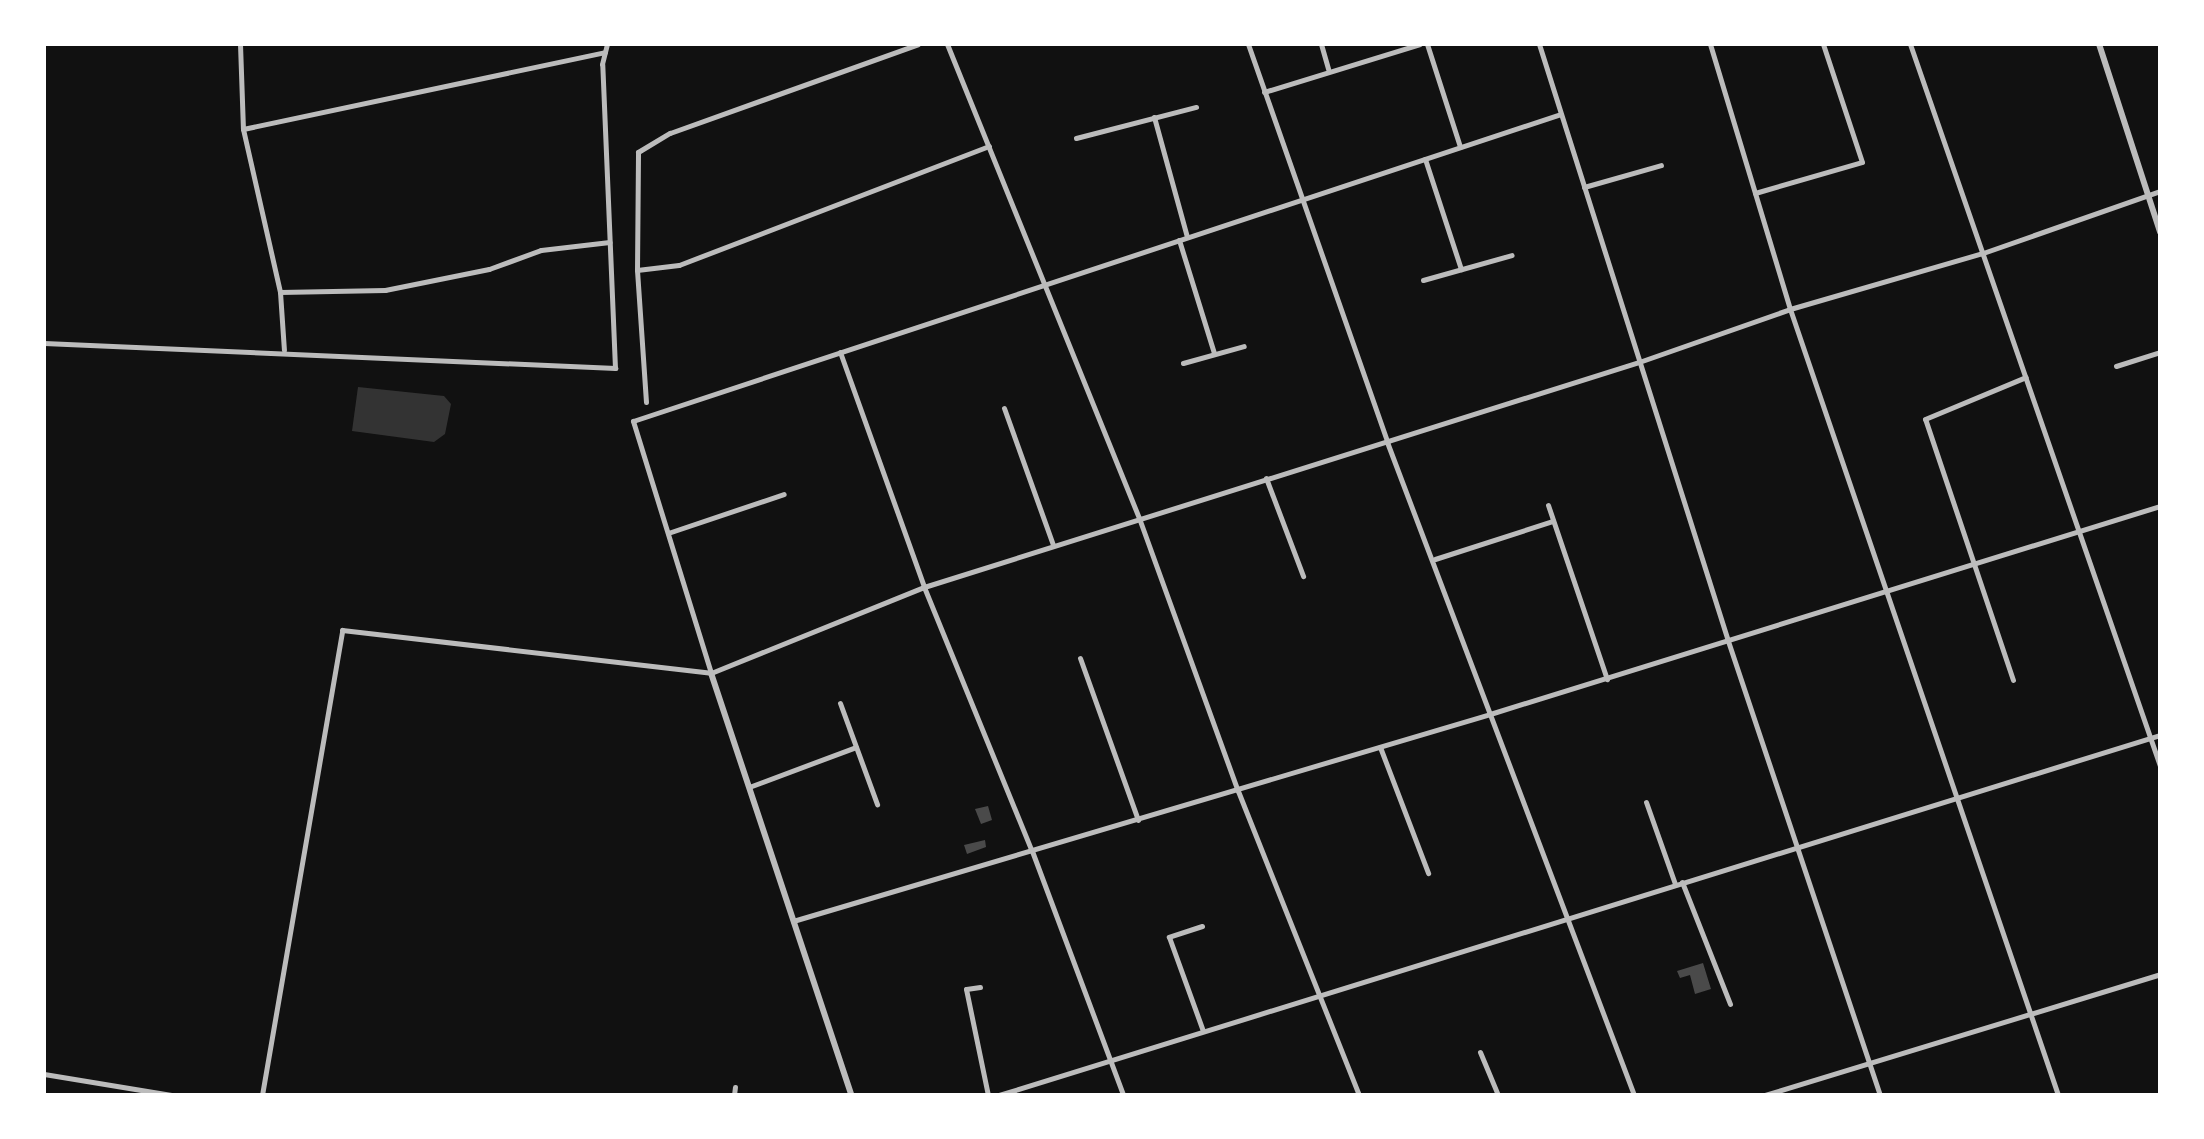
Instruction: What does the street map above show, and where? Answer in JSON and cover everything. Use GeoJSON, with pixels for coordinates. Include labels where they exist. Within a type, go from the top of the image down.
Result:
{"type":"FeatureCollection","features":[{"type":"Feature","properties":{"kind":"street"},"geometry":{"type":"LineString","coordinates":[[240,44],[243,129],[280,292],[284,350]]}},
{"type":"Feature","properties":{"kind":"street"},"geometry":{"type":"LineString","coordinates":[[44,343],[284,350],[615,368],[607,44]]}},
{"type":"Feature","properties":{"kind":"street"},"geometry":{"type":"LineString","coordinates":[[646,402],[637,270],[638,152],[670,133],[918,44]]}},
{"type":"Feature","properties":{"kind":"street"},"geometry":{"type":"LineString","coordinates":[[947,44],[1139,518],[1238,791],[1359,1095]]}},
{"type":"Feature","properties":{"kind":"street"},"geometry":{"type":"LineString","coordinates":[[1248,44],[1387,442],[1435,559],[1634,1095]]}},
{"type":"Feature","properties":{"kind":"street"},"geometry":{"type":"LineString","coordinates":[[1321,44],[1328,69]]}},
{"type":"Feature","properties":{"kind":"street"},"geometry":{"type":"LineString","coordinates":[[1264,92],[1328,69],[1420,44]]}},
{"type":"Feature","properties":{"kind":"street"},"geometry":{"type":"LineString","coordinates":[[1427,44],[1460,147]]}},
{"type":"Feature","properties":{"kind":"street"},"geometry":{"type":"LineString","coordinates":[[1539,44],[1728,641],[1880,1095]]}},
{"type":"Feature","properties":{"kind":"street"},"geometry":{"type":"LineString","coordinates":[[1710,44],[1790,309],[2058,1095]]}},
{"type":"Feature","properties":{"kind":"street"},"geometry":{"type":"LineString","coordinates":[[1755,193],[1862,162],[1823,44]]}},
{"type":"Feature","properties":{"kind":"street"},"geometry":{"type":"LineString","coordinates":[[1910,44],[2160,766]]}},
{"type":"Feature","properties":{"kind":"street"},"geometry":{"type":"LineString","coordinates":[[2099,44],[2160,232]]}},
{"type":"Feature","properties":{"kind":"street"},"geometry":{"type":"LineString","coordinates":[[243,129],[605,52]]}},
{"type":"Feature","properties":{"kind":"street"},"geometry":{"type":"LineString","coordinates":[[1076,138],[1196,107]]}},
{"type":"Feature","properties":{"kind":"street"},"geometry":{"type":"LineString","coordinates":[[851,1095],[711,673],[633,421],[1561,114]]}},
{"type":"Feature","properties":{"kind":"street"},"geometry":{"type":"LineString","coordinates":[[1154,117],[1187,237]]}},
{"type":"Feature","properties":{"kind":"street"},"geometry":{"type":"LineString","coordinates":[[637,270],[679,265],[989,146]]}},
{"type":"Feature","properties":{"kind":"street"},"geometry":{"type":"LineString","coordinates":[[1425,159],[1461,269]]}},
{"type":"Feature","properties":{"kind":"street"},"geometry":{"type":"LineString","coordinates":[[1584,187],[1661,165]]}},
{"type":"Feature","properties":{"kind":"street"},"geometry":{"type":"LineString","coordinates":[[262,1095],[342,630],[711,673],[924,587],[1639,362],[1790,309],[1983,253],[2160,191]]}},
{"type":"Feature","properties":{"kind":"street"},"geometry":{"type":"LineString","coordinates":[[1179,240],[1214,353]]}},
{"type":"Feature","properties":{"kind":"street"},"geometry":{"type":"LineString","coordinates":[[280,292],[385,290],[489,269],[541,250],[610,242]]}},
{"type":"Feature","properties":{"kind":"street"},"geometry":{"type":"LineString","coordinates":[[1423,280],[1512,255]]}},
{"type":"Feature","properties":{"kind":"street"},"geometry":{"type":"LineString","coordinates":[[1183,363],[1244,346]]}},
{"type":"Feature","properties":{"kind":"street"},"geometry":{"type":"LineString","coordinates":[[840,352],[924,587],[1032,851],[1123,1095]]}},
{"type":"Feature","properties":{"kind":"street"},"geometry":{"type":"LineString","coordinates":[[2116,366],[2160,352]]}},
{"type":"Feature","properties":{"kind":"street"},"geometry":{"type":"LineString","coordinates":[[2013,680],[1925,419],[2026,377]]}},
{"type":"Feature","properties":{"kind":"street"},"geometry":{"type":"LineString","coordinates":[[1004,408],[1053,545]]}},
{"type":"Feature","properties":{"kind":"street"},"geometry":{"type":"LineString","coordinates":[[1266,478],[1303,576]]}},
{"type":"Feature","properties":{"kind":"street"},"geometry":{"type":"LineString","coordinates":[[667,534],[784,494]]}},
{"type":"Feature","properties":{"kind":"street"},"geometry":{"type":"LineString","coordinates":[[1548,505],[1607,679]]}},
{"type":"Feature","properties":{"kind":"street"},"geometry":{"type":"LineString","coordinates":[[793,921],[1607,679],[2160,506]]}},
{"type":"Feature","properties":{"kind":"street"},"geometry":{"type":"LineString","coordinates":[[1435,559],[1553,521]]}},
{"type":"Feature","properties":{"kind":"street"},"geometry":{"type":"LineString","coordinates":[[1080,658],[1138,820]]}},
{"type":"Feature","properties":{"kind":"street"},"geometry":{"type":"LineString","coordinates":[[840,703],[877,804]]}},
{"type":"Feature","properties":{"kind":"street"},"geometry":{"type":"LineString","coordinates":[[999,1095],[1569,921],[1955,796],[2160,735]]}},
{"type":"Feature","properties":{"kind":"street"},"geometry":{"type":"LineString","coordinates":[[749,787],[856,747]]}},
{"type":"Feature","properties":{"kind":"street"},"geometry":{"type":"LineString","coordinates":[[1380,747],[1428,873]]}},
{"type":"Feature","properties":{"kind":"street"},"geometry":{"type":"LineString","coordinates":[[1646,802],[1730,1004]]}},
{"type":"Feature","properties":{"kind":"street"},"geometry":{"type":"LineString","coordinates":[[1202,926],[1169,937],[1203,1032]]}},
{"type":"Feature","properties":{"kind":"street"},"geometry":{"type":"LineString","coordinates":[[1765,1095],[2160,974]]}},
{"type":"Feature","properties":{"kind":"street"},"geometry":{"type":"LineString","coordinates":[[980,987],[966,989],[988,1095]]}},
{"type":"Feature","properties":{"kind":"street"},"geometry":{"type":"LineString","coordinates":[[1480,1052],[1498,1095]]}},
{"type":"Feature","properties":{"kind":"street"},"geometry":{"type":"LineString","coordinates":[[44,1073],[171,1095]]}},
{"type":"Feature","properties":{"kind":"street"},"geometry":{"type":"LineString","coordinates":[[734,1095],[735,1087]]}},
{"type":"Feature","properties":{"kind":"shaded area"},"geometry":{"type":"Polygon","coordinates":[[[358,387],[444,396],[451,404],[445,434],[434,442],[352,431],[358,387]]]}},
{"type":"Feature","properties":{"kind":"building"},"geometry":{"type":"Polygon","coordinates":[[[988,806],[992,820],[981,824],[975,809],[988,806]]]}},
{"type":"Feature","properties":{"kind":"building"},"geometry":{"type":"Polygon","coordinates":[[[985,840],[986,847],[967,854],[964,845],[985,840]]]}},
{"type":"Feature","properties":{"kind":"building"},"geometry":{"type":"Polygon","coordinates":[[[1703,963],[1711,989],[1695,994],[1690,975],[1680,978],[1677,971],[1703,963]]]}}]}
